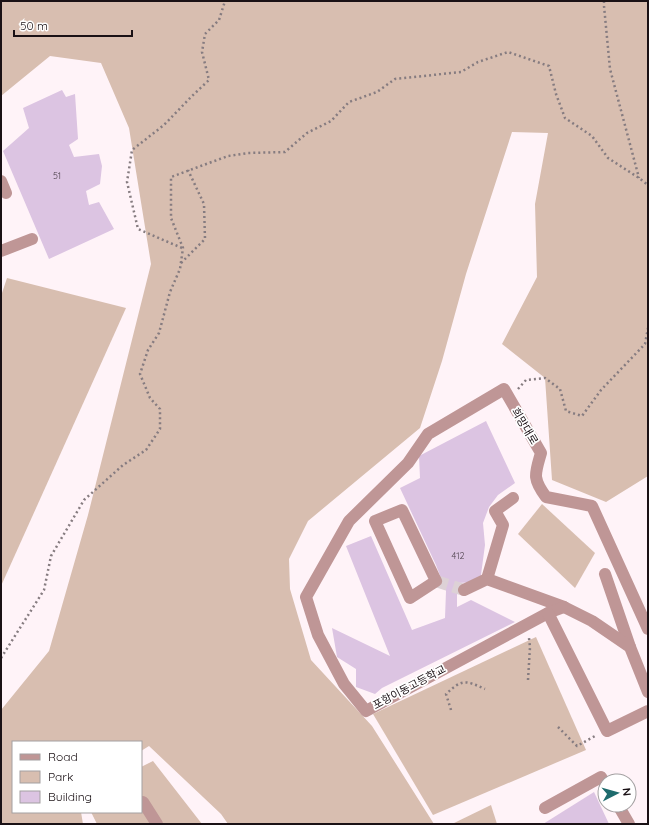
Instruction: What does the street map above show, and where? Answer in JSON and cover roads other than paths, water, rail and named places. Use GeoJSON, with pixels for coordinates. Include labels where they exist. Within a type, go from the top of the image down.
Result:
{"type":"FeatureCollection","features":[{"type":"Feature","properties":{"kind":"street"},"geometry":{"type":"LineString","coordinates":[[1,181],[6,192]]}},
{"type":"Feature","properties":{"kind":"street"},"geometry":{"type":"LineString","coordinates":[[1,251],[32,239]]}},
{"type":"Feature","properties":{"kind":"street","name":"희망대로"},"geometry":{"type":"LineString","coordinates":[[408,463],[428,434],[504,389],[541,453],[536,473],[538,485],[546,497],[592,506],[648,629]]}},
{"type":"Feature","properties":{"kind":"street","name":"포항이동고등학교"},"geometry":{"type":"LineString","coordinates":[[408,463],[348,521],[306,597],[318,635],[344,684],[366,711],[548,613],[564,607]]}},
{"type":"Feature","properties":{"kind":"street"},"geometry":{"type":"LineString","coordinates":[[487,579],[503,526],[495,510],[513,498]]}},
{"type":"Feature","properties":{"kind":"street"},"geometry":{"type":"LineString","coordinates":[[402,510],[436,581],[410,598],[375,521],[402,510]]}},
{"type":"Feature","properties":{"kind":"street"},"geometry":{"type":"LineString","coordinates":[[604,574],[648,692]]}},
{"type":"Feature","properties":{"kind":"street"},"geometry":{"type":"LineString","coordinates":[[464,590],[487,579],[564,607],[592,621],[630,647]]}},
{"type":"Feature","properties":{"kind":"street"},"geometry":{"type":"LineString","coordinates":[[548,613],[606,731],[648,711]]}},
{"type":"Feature","properties":{"kind":"street"},"geometry":{"type":"LineString","coordinates":[[545,808],[597,779]]}},
{"type":"Feature","properties":{"kind":"street"},"geometry":{"type":"LineString","coordinates":[[143,802],[157,824]]}},
{"type":"Feature","properties":{"kind":"street"},"geometry":{"type":"LineString","coordinates":[[623,813],[629,824]]}},
{"type":"Feature","properties":{"kind":"tunnel"},"geometry":{"type":"LineString","coordinates":[[436,581],[464,590]]}}]}
